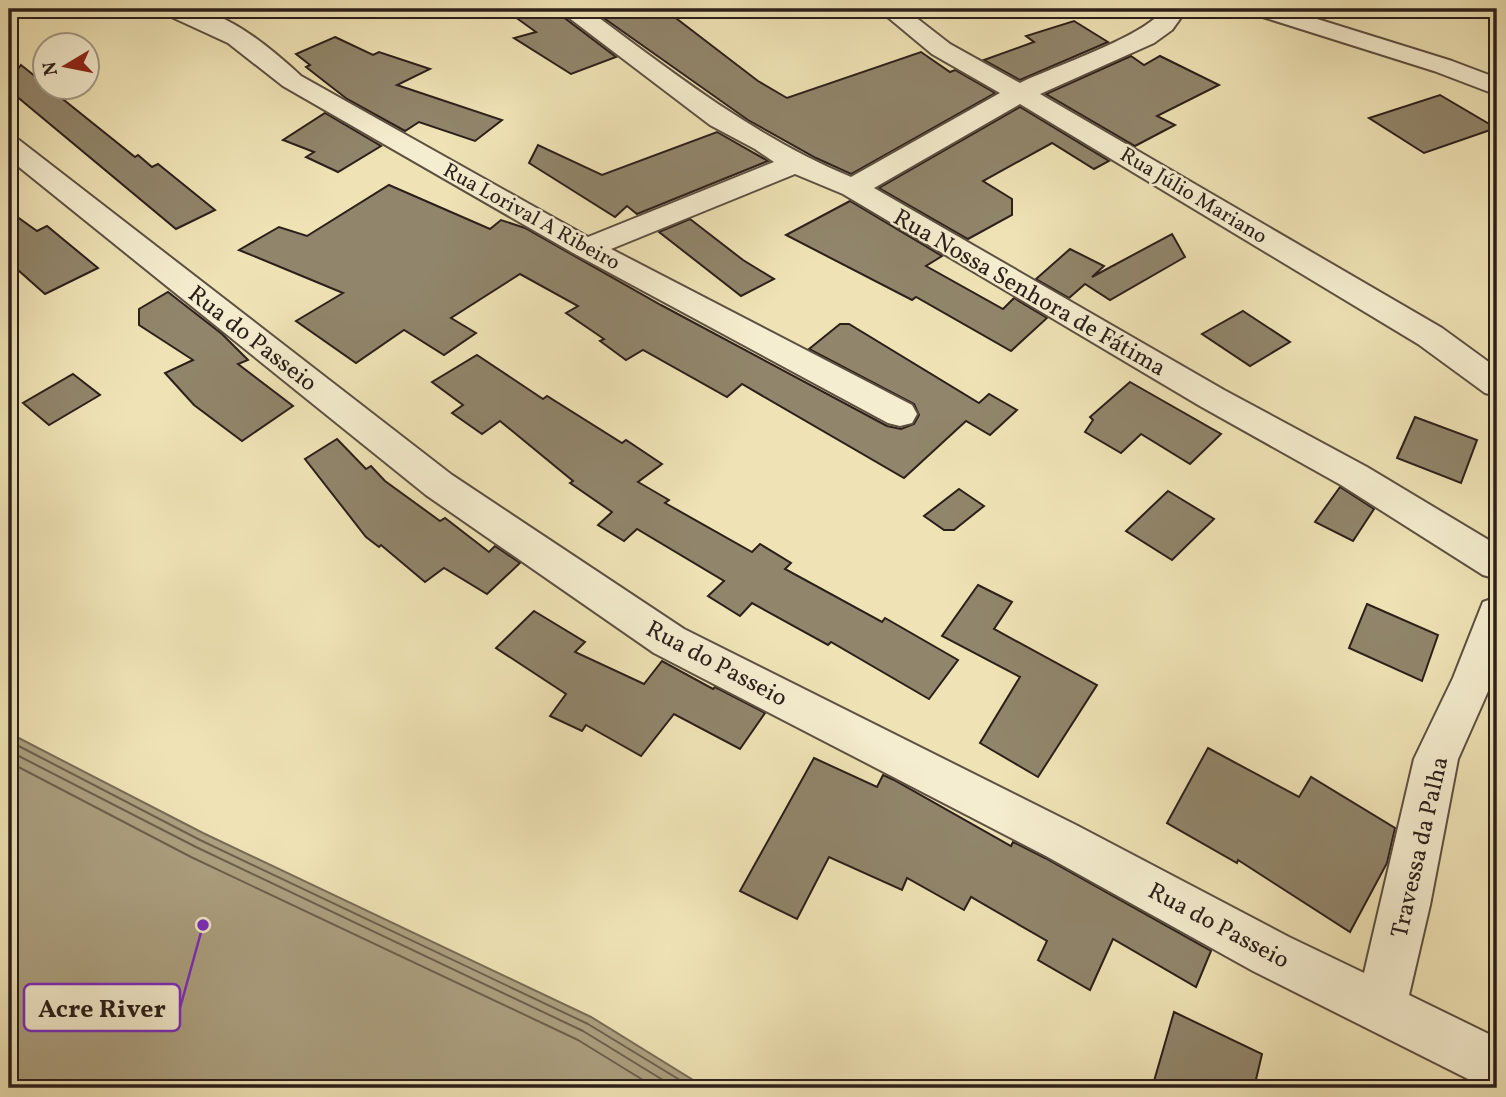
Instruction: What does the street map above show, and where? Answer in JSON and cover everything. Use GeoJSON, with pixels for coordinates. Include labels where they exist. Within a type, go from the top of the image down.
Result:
{"type":"FeatureCollection","features":[{"type":"Feature","properties":{"kind":"street","name":"Rua Lorival A Ribeiro"},"geometry":{"type":"LineString","coordinates":[[173,9],[207,21],[243,39],[257,48],[292,81],[586,248],[900,414]]}},
{"type":"Feature","properties":{"kind":"street","name":"Rua Nossa Senhora de Fátima"},"geometry":{"type":"LineString","coordinates":[[572,9],[719,119],[765,143],[795,164],[853,188],[1200,392],[1354,476],[1497,564]]}},
{"type":"Feature","properties":{"kind":"street","name":"Rua Júlio Mariano"},"geometry":{"type":"LineString","coordinates":[[890,9],[941,49],[1099,138],[1430,336],[1497,385]]}},
{"type":"Feature","properties":{"kind":"street"},"geometry":{"type":"LineString","coordinates":[[853,188],[1018,93],[1146,37],[1171,19],[1175,9]]}},
{"type":"Feature","properties":{"kind":"street"},"geometry":{"type":"LineString","coordinates":[[1261,9],[1443,66],[1497,87]]}},
{"type":"Feature","properties":{"kind":"street","name":"Rua do Passeio"},"geometry":{"type":"LineString","coordinates":[[9,146],[439,485],[669,641],[1062,841],[1271,954],[1497,1065]]}},
{"type":"Feature","properties":{"kind":"street"},"geometry":{"type":"LineString","coordinates":[[586,248],[795,164]]}},
{"type":"Feature","properties":{"kind":"street","name":"Travessa da Palha"},"geometry":{"type":"LineString","coordinates":[[1381,1006],[1406,905],[1436,759],[1474,678],[1497,613]]}},
{"type":"Feature","properties":{"kind":"water"},"geometry":{"type":"Polygon","coordinates":[[[9,733],[203,833],[591,1017],[706,1088],[9,1088],[9,733]]]}},
{"type":"Feature","properties":{"kind":"building"},"geometry":{"type":"Polygon","coordinates":[[[504,9],[557,9],[562,16],[616,57],[571,74],[514,38],[536,32],[504,9]]]}},
{"type":"Feature","properties":{"kind":"building"},"geometry":{"type":"Polygon","coordinates":[[[591,9],[664,9],[758,81],[787,98],[921,52],[950,72],[955,70],[995,93],[851,174],[748,120],[591,9]]]}},
{"type":"Feature","properties":{"kind":"building"},"geometry":{"type":"Polygon","coordinates":[[[1074,21],[1108,42],[1020,80],[984,60],[1034,42],[1026,36],[1074,21]]]}},
{"type":"Feature","properties":{"kind":"building"},"geometry":{"type":"Polygon","coordinates":[[[335,37],[373,55],[379,52],[430,69],[397,85],[502,120],[475,141],[419,122],[405,131],[347,99],[306,67],[310,65],[296,54],[335,37]]]}},
{"type":"Feature","properties":{"kind":"building"},"geometry":{"type":"Polygon","coordinates":[[[1131,56],[1144,65],[1160,56],[1219,85],[1157,116],[1175,125],[1135,146],[1046,94],[1131,56]]]}},
{"type":"Feature","properties":{"kind":"building"},"geometry":{"type":"Polygon","coordinates":[[[21,65],[32,74],[32,102],[66,102],[135,157],[138,155],[152,167],[158,164],[215,210],[176,229],[9,90],[9,81],[21,65]]]}},
{"type":"Feature","properties":{"kind":"building"},"geometry":{"type":"Polygon","coordinates":[[[1440,95],[1496,128],[1424,153],[1369,118],[1440,95]]]}},
{"type":"Feature","properties":{"kind":"building"},"geometry":{"type":"Polygon","coordinates":[[[1020,107],[1109,161],[1094,169],[1052,143],[983,181],[1012,199],[1012,215],[968,239],[879,188],[1020,107]]]}},
{"type":"Feature","properties":{"kind":"building"},"geometry":{"type":"Polygon","coordinates":[[[325,113],[381,146],[338,172],[306,157],[314,152],[283,140],[325,113]]]}},
{"type":"Feature","properties":{"kind":"building"},"geometry":{"type":"Polygon","coordinates":[[[717,132],[768,161],[637,214],[627,206],[615,217],[529,163],[538,145],[602,175],[717,132]]]}},
{"type":"Feature","properties":{"kind":"building"},"geometry":{"type":"Polygon","coordinates":[[[389,185],[490,229],[501,220],[525,228],[661,305],[887,426],[901,429],[914,424],[919,415],[914,404],[809,349],[840,324],[849,324],[979,403],[989,394],[1017,410],[990,435],[966,421],[904,478],[742,384],[727,397],[643,350],[626,360],[600,341],[604,339],[566,313],[578,306],[520,274],[451,318],[476,333],[444,355],[404,330],[356,363],[296,321],[343,293],[239,250],[279,227],[307,236],[389,185]]]}},
{"type":"Feature","properties":{"kind":"building"},"geometry":{"type":"Polygon","coordinates":[[[850,201],[942,256],[926,266],[1003,309],[1014,298],[1047,318],[1011,351],[916,297],[912,300],[786,235],[850,201]]]}},
{"type":"Feature","properties":{"kind":"building"},"geometry":{"type":"Polygon","coordinates":[[[9,211],[37,231],[47,226],[98,268],[45,294],[9,262],[9,211]]]}},
{"type":"Feature","properties":{"kind":"building"},"geometry":{"type":"Polygon","coordinates":[[[690,219],[743,260],[774,279],[741,296],[659,232],[690,219]]]}},
{"type":"Feature","properties":{"kind":"building"},"geometry":{"type":"Polygon","coordinates":[[[1172,234],[1185,257],[1110,300],[1085,284],[1069,298],[1036,279],[1070,249],[1104,266],[1092,277],[1172,234]]]}},
{"type":"Feature","properties":{"kind":"building"},"geometry":{"type":"Polygon","coordinates":[[[168,292],[222,334],[248,360],[238,364],[293,406],[242,441],[194,405],[165,373],[193,360],[139,325],[139,309],[168,292]]]}},
{"type":"Feature","properties":{"kind":"building"},"geometry":{"type":"Polygon","coordinates":[[[1243,311],[1290,342],[1250,366],[1202,334],[1243,311]]]}},
{"type":"Feature","properties":{"kind":"building"},"geometry":{"type":"Polygon","coordinates":[[[477,355],[543,399],[547,396],[622,443],[626,440],[662,464],[638,482],[669,500],[665,503],[752,552],[760,544],[791,563],[785,569],[882,622],[885,618],[958,660],[929,699],[831,642],[828,645],[752,603],[740,616],[708,596],[724,581],[637,529],[624,541],[598,525],[612,512],[570,483],[573,481],[500,421],[482,434],[452,413],[463,405],[432,382],[477,355]]]}},
{"type":"Feature","properties":{"kind":"building"},"geometry":{"type":"Polygon","coordinates":[[[73,374],[100,395],[49,425],[23,403],[73,374]]]}},
{"type":"Feature","properties":{"kind":"building"},"geometry":{"type":"Polygon","coordinates":[[[1130,382],[1221,434],[1190,464],[1141,434],[1121,453],[1085,432],[1093,420],[1090,417],[1130,382]]]}},
{"type":"Feature","properties":{"kind":"building"},"geometry":{"type":"Polygon","coordinates":[[[1415,417],[1477,440],[1461,483],[1397,458],[1415,417]]]}},
{"type":"Feature","properties":{"kind":"building"},"geometry":{"type":"Polygon","coordinates":[[[337,439],[366,469],[371,466],[385,481],[440,521],[445,518],[489,552],[495,546],[520,563],[487,594],[444,568],[425,582],[381,545],[379,547],[366,537],[305,459],[337,439]]]}},
{"type":"Feature","properties":{"kind":"building"},"geometry":{"type":"Polygon","coordinates":[[[1340,487],[1374,509],[1353,541],[1315,522],[1340,487]]]}},
{"type":"Feature","properties":{"kind":"building"},"geometry":{"type":"Polygon","coordinates":[[[959,489],[984,506],[954,530],[944,530],[924,516],[959,489]]]}},
{"type":"Feature","properties":{"kind":"building"},"geometry":{"type":"Polygon","coordinates":[[[1168,491],[1214,519],[1172,560],[1126,531],[1168,491]]]}},
{"type":"Feature","properties":{"kind":"building"},"geometry":{"type":"Polygon","coordinates":[[[978,585],[1012,602],[994,629],[1097,685],[1038,777],[980,743],[1020,677],[942,636],[978,585]]]}},
{"type":"Feature","properties":{"kind":"building"},"geometry":{"type":"Polygon","coordinates":[[[1367,604],[1438,635],[1422,681],[1349,648],[1367,604]]]}},
{"type":"Feature","properties":{"kind":"building"},"geometry":{"type":"Polygon","coordinates":[[[534,611],[585,642],[575,652],[644,684],[662,661],[765,713],[740,749],[674,714],[641,756],[586,725],[582,731],[550,716],[566,694],[496,648],[534,611]]]}},
{"type":"Feature","properties":{"kind":"building"},"geometry":{"type":"Polygon","coordinates":[[[1208,748],[1299,797],[1311,777],[1395,828],[1387,863],[1350,932],[1238,860],[1237,863],[1167,823],[1208,748]]]}},
{"type":"Feature","properties":{"kind":"building"},"geometry":{"type":"Polygon","coordinates":[[[814,758],[877,787],[883,775],[894,780],[1011,846],[1013,842],[1045,858],[1211,951],[1196,987],[1113,939],[1090,990],[1038,960],[1047,941],[971,897],[964,910],[907,878],[902,890],[829,857],[797,919],[740,891],[814,758]]]}},
{"type":"Feature","properties":{"kind":"building"},"geometry":{"type":"Polygon","coordinates":[[[1174,1012],[1262,1054],[1254,1088],[1152,1088],[1174,1012]]]}},
{"type":"Feature","properties":{"kind":"place","name":"Acre River"},"geometry":{"type":"Point","coordinates":[203,925]}}]}
